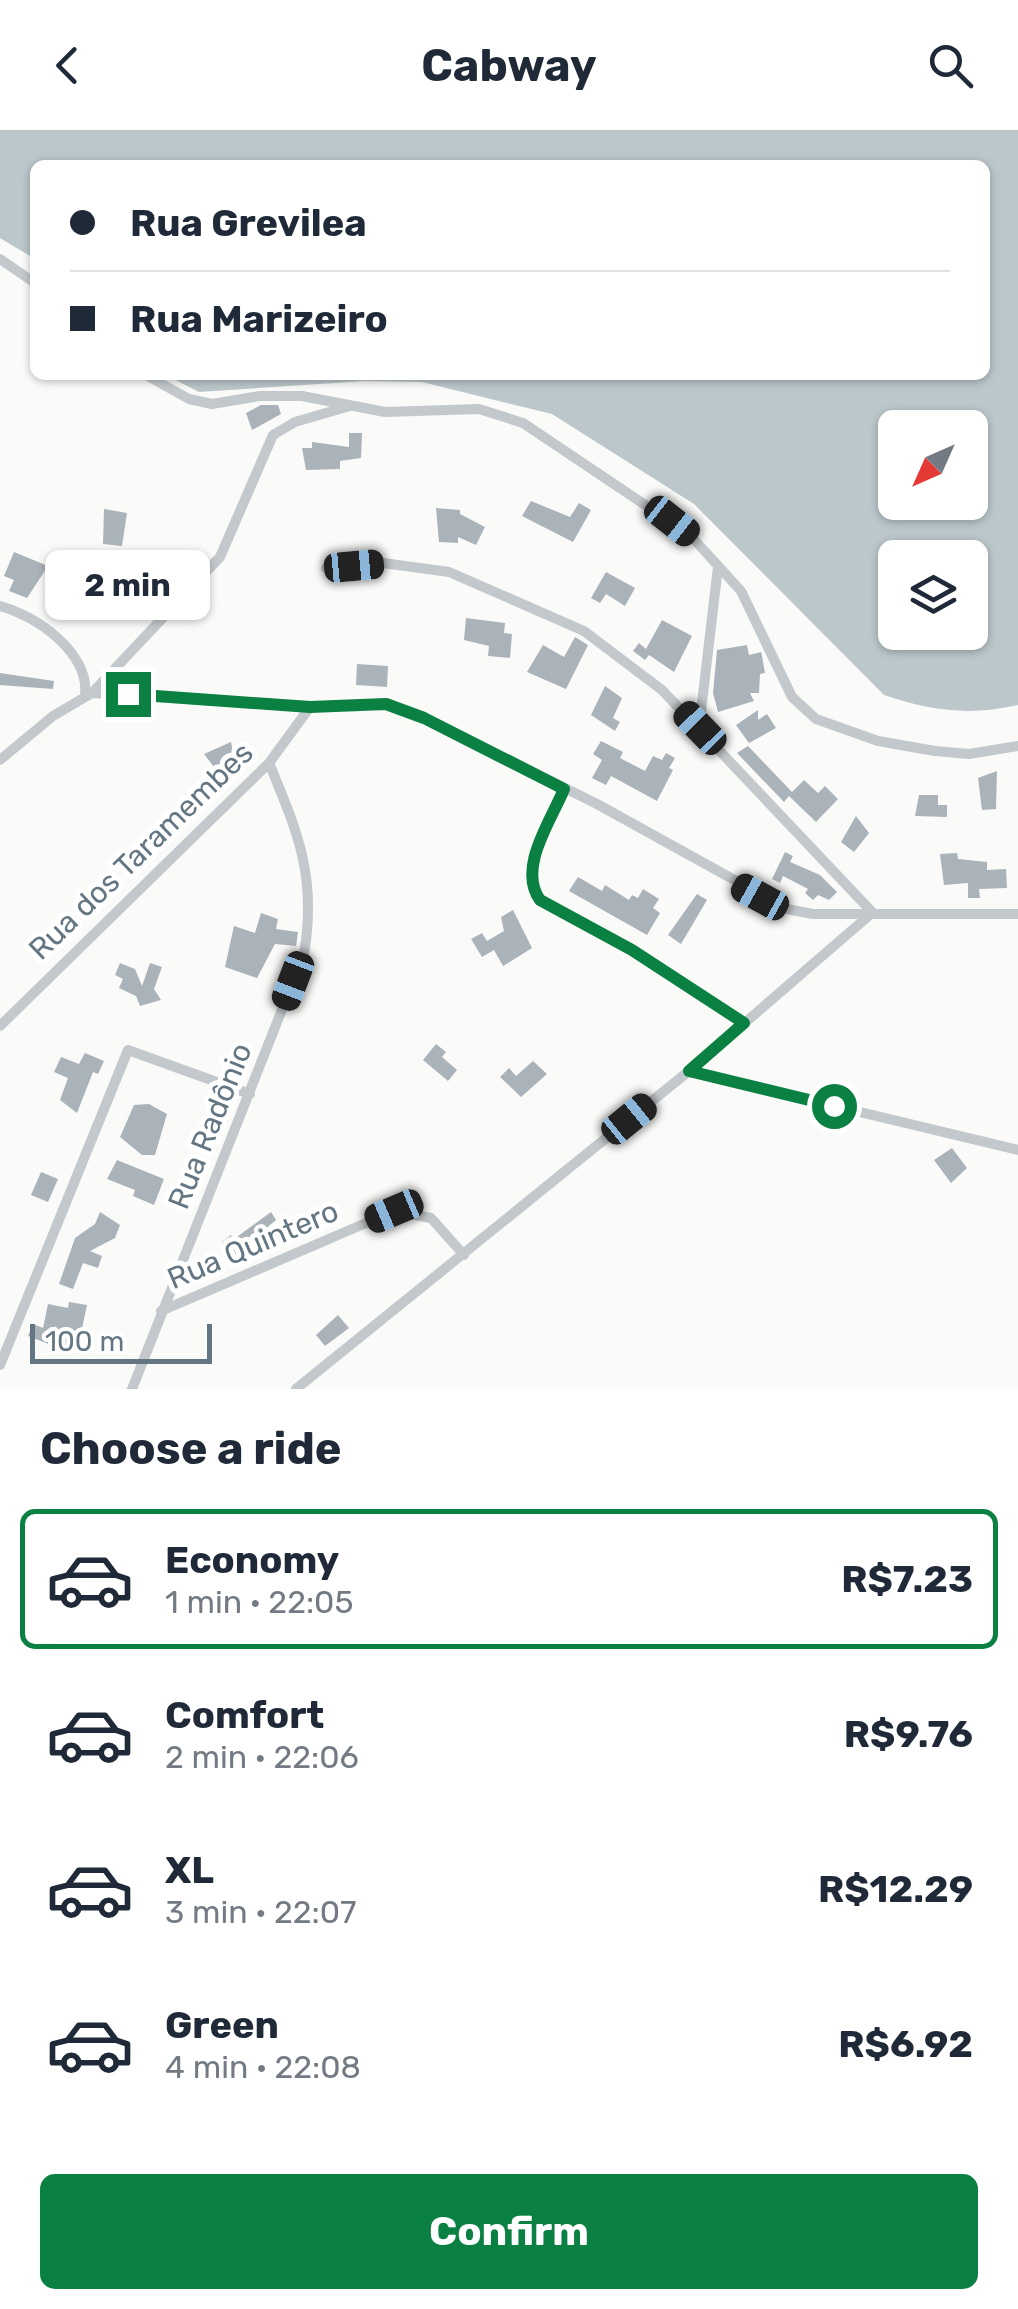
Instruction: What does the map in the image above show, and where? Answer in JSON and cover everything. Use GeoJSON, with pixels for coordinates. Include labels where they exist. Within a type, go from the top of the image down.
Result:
{"type":"FeatureCollection","features":[{"type":"Feature","properties":{"kind":"street"},"geometry":{"type":"LineString","coordinates":[[0,259],[30,280]]}},
{"type":"Feature","properties":{"kind":"street"},"geometry":{"type":"LineString","coordinates":[[155,380],[189,399],[212,404],[284,395],[403,413],[450,406],[479,409],[523,423],[653,507],[690,536],[753,610],[792,697],[816,719],[878,741],[935,751],[969,754],[1018,746]]}},
{"type":"Feature","properties":{"kind":"street"},"geometry":{"type":"LineString","coordinates":[[0,760],[89,694],[220,556],[232,537],[260,455],[273,435],[295,422],[352,405]]}},
{"type":"Feature","properties":{"kind":"street"},"geometry":{"type":"LineString","coordinates":[[326,568],[414,564],[489,586],[584,631],[624,658],[700,728],[873,913]]}},
{"type":"Feature","properties":{"kind":"street"},"geometry":{"type":"LineString","coordinates":[[700,728],[718,567]]}},
{"type":"Feature","properties":{"kind":"street"},"geometry":{"type":"LineString","coordinates":[[0,606],[36,622],[61,643],[84,672],[89,694]]}},
{"type":"Feature","properties":{"kind":"street"},"geometry":{"type":"LineString","coordinates":[[89,694],[182,695],[310,707],[386,704],[424,718],[564,789],[787,909],[814,914],[1018,914]]}},
{"type":"Feature","properties":{"kind":"street","name":"Rua dos Taramembes"},"geometry":{"type":"LineString","coordinates":[[0,1026],[268,763],[310,707]]}},
{"type":"Feature","properties":{"kind":"street","name":"Rua Radônio"},"geometry":{"type":"LineString","coordinates":[[132,1389],[304,954],[311,912],[303,848],[268,763]]}},
{"type":"Feature","properties":{"kind":"street"},"geometry":{"type":"LineString","coordinates":[[564,789],[530,870],[532,888],[540,900],[632,950],[744,1023]]}},
{"type":"Feature","properties":{"kind":"street"},"geometry":{"type":"LineString","coordinates":[[296,1389],[689,1071],[873,913]]}},
{"type":"Feature","properties":{"kind":"street"},"geometry":{"type":"LineString","coordinates":[[0,1365],[128,1050],[250,1094]]}},
{"type":"Feature","properties":{"kind":"street"},"geometry":{"type":"LineString","coordinates":[[689,1071],[1018,1150]]}},
{"type":"Feature","properties":{"kind":"street","name":"Rua Quintero"},"geometry":{"type":"LineString","coordinates":[[161,1311],[394,1211],[431,1218],[464,1255]]}},
{"type":"Feature","properties":{"kind":"shaded area"},"geometry":{"type":"Polygon","coordinates":[[[0,130],[1018,130],[1018,705],[951,710],[884,695],[694,504],[552,414],[422,382],[365,381],[199,392],[176,380],[990,380],[990,160],[30,160],[30,256],[0,238],[0,130]]]}},
{"type":"Feature","properties":{"kind":"building"},"geometry":{"type":"Polygon","coordinates":[[[261,405],[278,405],[281,414],[252,430],[246,413],[261,405]]]}},
{"type":"Feature","properties":{"kind":"building"},"geometry":{"type":"Polygon","coordinates":[[[349,433],[362,433],[361,458],[340,461],[340,469],[306,470],[302,448],[312,448],[312,442],[349,447],[349,433]]]}},
{"type":"Feature","properties":{"kind":"building"},"geometry":{"type":"Polygon","coordinates":[[[531,501],[570,517],[579,503],[591,510],[573,542],[522,516],[531,501]]]}},
{"type":"Feature","properties":{"kind":"building"},"geometry":{"type":"Polygon","coordinates":[[[436,508],[460,510],[460,514],[485,527],[476,545],[458,537],[458,543],[439,542],[436,508]]]}},
{"type":"Feature","properties":{"kind":"building"},"geometry":{"type":"Polygon","coordinates":[[[104,509],[127,513],[122,546],[103,544],[104,509]]]}},
{"type":"Feature","properties":{"kind":"building"},"geometry":{"type":"Polygon","coordinates":[[[14,552],[48,566],[27,598],[9,591],[14,580],[4,576],[14,552]]]}},
{"type":"Feature","properties":{"kind":"building"},"geometry":{"type":"Polygon","coordinates":[[[606,572],[635,588],[625,606],[606,594],[600,603],[591,598],[606,572]]]}},
{"type":"Feature","properties":{"kind":"building"},"geometry":{"type":"Polygon","coordinates":[[[466,618],[505,623],[504,633],[512,634],[510,658],[488,656],[489,646],[464,640],[466,618]]]}},
{"type":"Feature","properties":{"kind":"building"},"geometry":{"type":"Polygon","coordinates":[[[662,620],[692,636],[674,672],[649,655],[645,660],[633,651],[639,643],[646,649],[662,620]]]}},
{"type":"Feature","properties":{"kind":"building"},"geometry":{"type":"Polygon","coordinates":[[[575,637],[588,645],[566,689],[527,672],[543,645],[564,657],[575,637]]]}},
{"type":"Feature","properties":{"kind":"building"},"geometry":{"type":"Polygon","coordinates":[[[747,645],[749,655],[761,652],[762,656],[765,673],[760,674],[759,693],[750,693],[754,701],[718,712],[713,693],[717,650],[747,645]]]}},
{"type":"Feature","properties":{"kind":"building"},"geometry":{"type":"Polygon","coordinates":[[[357,664],[388,666],[387,687],[356,685],[357,664]]]}},
{"type":"Feature","properties":{"kind":"building"},"geometry":{"type":"Polygon","coordinates":[[[0,673],[54,681],[53,689],[0,685],[0,673]]]}},
{"type":"Feature","properties":{"kind":"building"},"geometry":{"type":"Polygon","coordinates":[[[605,686],[622,698],[613,718],[620,722],[615,731],[591,715],[605,686]]]}},
{"type":"Feature","properties":{"kind":"building"},"geometry":{"type":"Polygon","coordinates":[[[758,710],[758,720],[767,714],[776,728],[749,743],[736,725],[758,710]]]}},
{"type":"Feature","properties":{"kind":"building"},"geometry":{"type":"Polygon","coordinates":[[[601,741],[623,752],[620,758],[645,771],[653,756],[662,760],[666,753],[675,758],[657,801],[611,776],[606,785],[592,778],[602,760],[593,754],[601,741]]]}},
{"type":"Feature","properties":{"kind":"building"},"geometry":{"type":"Polygon","coordinates":[[[231,742],[234,759],[220,775],[204,754],[231,742]]]}},
{"type":"Feature","properties":{"kind":"building"},"geometry":{"type":"Polygon","coordinates":[[[748,746],[792,792],[804,780],[818,793],[825,786],[838,799],[816,822],[789,796],[784,802],[737,753],[748,746]]]}},
{"type":"Feature","properties":{"kind":"building"},"geometry":{"type":"Polygon","coordinates":[[[997,771],[996,809],[982,810],[978,778],[997,771]]]}},
{"type":"Feature","properties":{"kind":"building"},"geometry":{"type":"Polygon","coordinates":[[[919,795],[938,795],[938,805],[947,805],[947,817],[915,816],[919,795]]]}},
{"type":"Feature","properties":{"kind":"building"},"geometry":{"type":"Polygon","coordinates":[[[856,816],[869,833],[854,852],[841,842],[856,816]]]}},
{"type":"Feature","properties":{"kind":"building"},"geometry":{"type":"Polygon","coordinates":[[[785,852],[793,856],[790,862],[820,875],[837,892],[829,900],[818,895],[813,900],[805,893],[808,889],[783,876],[780,883],[772,879],[785,852]]]}},
{"type":"Feature","properties":{"kind":"building"},"geometry":{"type":"Polygon","coordinates":[[[957,853],[958,859],[987,862],[987,870],[1006,869],[1007,888],[979,889],[980,898],[968,898],[968,883],[944,885],[940,854],[957,853]]]}},
{"type":"Feature","properties":{"kind":"building"},"geometry":{"type":"Polygon","coordinates":[[[578,877],[602,891],[605,885],[629,900],[632,895],[638,898],[643,889],[659,899],[653,908],[660,913],[647,935],[569,891],[578,877]]]}},
{"type":"Feature","properties":{"kind":"building"},"geometry":{"type":"Polygon","coordinates":[[[697,894],[707,900],[681,944],[668,935],[697,894]]]}},
{"type":"Feature","properties":{"kind":"building"},"geometry":{"type":"Polygon","coordinates":[[[513,910],[532,948],[503,966],[494,950],[482,957],[471,939],[482,933],[487,941],[504,931],[501,917],[513,910]]]}},
{"type":"Feature","properties":{"kind":"building"},"geometry":{"type":"Polygon","coordinates":[[[261,913],[278,919],[276,929],[298,932],[296,946],[275,944],[257,978],[225,967],[234,926],[255,933],[261,913]]]}},
{"type":"Feature","properties":{"kind":"building"},"geometry":{"type":"Polygon","coordinates":[[[120,963],[135,969],[142,986],[150,963],[162,967],[154,989],[161,1000],[140,1006],[136,996],[119,988],[123,979],[115,975],[120,963]]]}},
{"type":"Feature","properties":{"kind":"building"},"geometry":{"type":"Polygon","coordinates":[[[436,1044],[446,1052],[442,1057],[457,1070],[448,1081],[423,1060],[436,1044]]]}},
{"type":"Feature","properties":{"kind":"building"},"geometry":{"type":"Polygon","coordinates":[[[85,1053],[104,1061],[98,1074],[93,1072],[77,1113],[60,1100],[68,1078],[54,1072],[61,1057],[79,1064],[85,1053]]]}},
{"type":"Feature","properties":{"kind":"building"},"geometry":{"type":"Polygon","coordinates":[[[533,1061],[547,1074],[521,1097],[500,1077],[509,1068],[516,1076],[533,1061]]]}},
{"type":"Feature","properties":{"kind":"building"},"geometry":{"type":"Polygon","coordinates":[[[149,1104],[167,1114],[155,1155],[142,1155],[120,1137],[134,1105],[149,1104]]]}},
{"type":"Feature","properties":{"kind":"building"},"geometry":{"type":"Polygon","coordinates":[[[952,1148],[967,1168],[951,1183],[934,1160],[952,1148]]]}},
{"type":"Feature","properties":{"kind":"building"},"geometry":{"type":"Polygon","coordinates":[[[117,1160],[164,1179],[154,1205],[133,1196],[135,1190],[107,1179],[117,1160]]]}},
{"type":"Feature","properties":{"kind":"building"},"geometry":{"type":"Polygon","coordinates":[[[41,1172],[58,1179],[48,1202],[31,1195],[41,1172]]]}},
{"type":"Feature","properties":{"kind":"building"},"geometry":{"type":"Polygon","coordinates":[[[100,1212],[120,1225],[115,1238],[90,1251],[102,1256],[98,1268],[83,1263],[73,1289],[59,1284],[75,1238],[95,1224],[100,1212]]]}},
{"type":"Feature","properties":{"kind":"building"},"geometry":{"type":"Polygon","coordinates":[[[271,1212],[276,1220],[264,1230],[269,1237],[234,1259],[222,1242],[231,1235],[234,1239],[271,1212]]]}},
{"type":"Feature","properties":{"kind":"building"},"geometry":{"type":"Polygon","coordinates":[[[69,1302],[87,1305],[81,1333],[72,1331],[64,1350],[28,1336],[33,1324],[43,1328],[48,1304],[68,1308],[69,1302]]]}},
{"type":"Feature","properties":{"kind":"building"},"geometry":{"type":"Polygon","coordinates":[[[338,1315],[349,1328],[325,1346],[316,1335],[338,1315]]]}},
{"type":"Feature","properties":{"kind":"route"},"geometry":{"type":"LineString","coordinates":[[128,694],[310,707],[386,704],[424,718],[564,789],[530,870],[532,888],[540,900],[632,950],[744,1023],[689,1071],[834,1106]]}}]}
